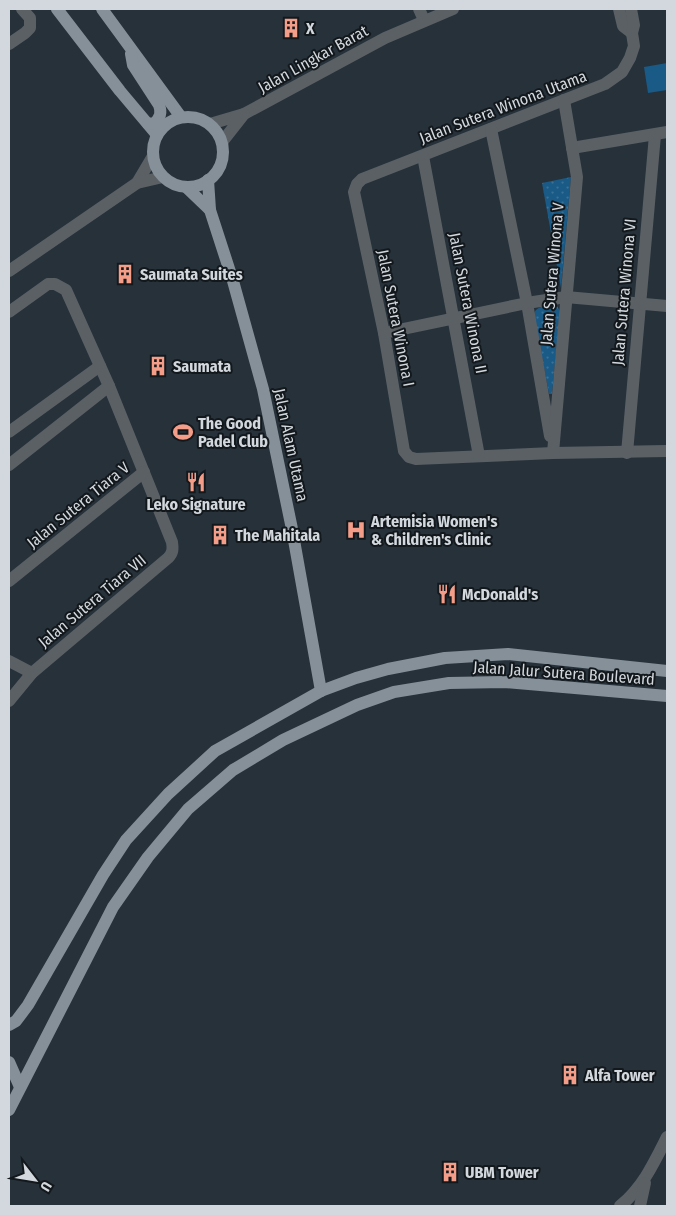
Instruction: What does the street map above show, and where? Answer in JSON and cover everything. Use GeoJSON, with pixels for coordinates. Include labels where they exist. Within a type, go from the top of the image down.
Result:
{"type":"FeatureCollection","features":[{"type":"Feature","properties":{"kind":"main road"},"geometry":{"type":"LineString","coordinates":[[57,9],[120,91],[157,135]]}},
{"type":"Feature","properties":{"kind":"main road"},"geometry":{"type":"LineString","coordinates":[[102,9],[181,117]]}},
{"type":"Feature","properties":{"kind":"main road"},"geometry":{"type":"LineString","coordinates":[[130,46],[133,65],[161,111],[160,117],[155,123],[148,124]]}},
{"type":"Feature","properties":{"kind":"main road"},"geometry":{"type":"LineString","coordinates":[[191,116],[210,124],[222,142],[223,156],[218,170],[208,180],[186,187],[174,184],[163,177],[156,167],[153,156],[157,135],[167,123],[181,117],[191,116]]}},
{"type":"Feature","properties":{"kind":"main road","name":"Jalan Alam Utama"},"geometry":{"type":"LineString","coordinates":[[208,180],[210,210],[233,281],[263,389],[292,529],[321,691]]}},
{"type":"Feature","properties":{"kind":"main road","name":"Jalan Alam Utama"},"geometry":{"type":"LineString","coordinates":[[186,187],[210,210]]}},
{"type":"Feature","properties":{"kind":"main road","name":"Jalan Jalur Sutera Boulevard"},"geometry":{"type":"LineString","coordinates":[[9,1025],[16,1021],[28,1005],[103,875],[126,840],[168,794],[215,751],[321,691],[356,678],[407,665],[445,658],[508,654],[667,670]]}},
{"type":"Feature","properties":{"kind":"main road","name":"Jalan Jalur Sutera Boulevard"},"geometry":{"type":"LineString","coordinates":[[9,1110],[112,907],[148,857],[188,809],[233,770],[283,740],[357,706],[394,692],[449,683],[504,682],[667,696]]}},
{"type":"Feature","properties":{"kind":"main road"},"geometry":{"type":"LineString","coordinates":[[9,1062],[20,1087]]}},
{"type":"Feature","properties":{"kind":"street"},"geometry":{"type":"LineString","coordinates":[[9,44],[26,33],[30,28],[30,18],[22,9]]}},
{"type":"Feature","properties":{"kind":"street","name":"Jalan Lingkar Barat"},"geometry":{"type":"LineString","coordinates":[[210,124],[244,114],[385,38],[422,15],[453,9]]}},
{"type":"Feature","properties":{"kind":"street"},"geometry":{"type":"LineString","coordinates":[[619,9],[623,26],[632,33]]}},
{"type":"Feature","properties":{"kind":"street","name":"Jalan Sutera Winona Utama"},"geometry":{"type":"LineString","coordinates":[[357,184],[362,179],[605,84],[622,72],[630,58],[634,46],[632,33],[634,25],[631,9]]}},
{"type":"Feature","properties":{"kind":"street","name":"Jalan Sutera Winona V"},"geometry":{"type":"LineString","coordinates":[[553,453],[577,178],[564,100]]}},
{"type":"Feature","properties":{"kind":"street","name":"Jalan Lingkar Barat"},"geometry":{"type":"LineString","coordinates":[[222,142],[244,114]]}},
{"type":"Feature","properties":{"kind":"street"},"geometry":{"type":"LineString","coordinates":[[491,130],[527,303],[553,453]]}},
{"type":"Feature","properties":{"kind":"street"},"geometry":{"type":"LineString","coordinates":[[572,148],[661,133]]}},
{"type":"Feature","properties":{"kind":"street","name":"Jalan Sutera Winona VI"},"geometry":{"type":"LineString","coordinates":[[627,453],[640,303],[661,133]]}},
{"type":"Feature","properties":{"kind":"street"},"geometry":{"type":"LineString","coordinates":[[136,183],[153,156]]}},
{"type":"Feature","properties":{"kind":"street","name":"Jalan Sutera Winona II"},"geometry":{"type":"LineString","coordinates":[[423,156],[479,456]]}},
{"type":"Feature","properties":{"kind":"street"},"geometry":{"type":"LineString","coordinates":[[9,271],[136,183],[163,177]]}},
{"type":"Feature","properties":{"kind":"street","name":"Jalan Sutera Winona I"},"geometry":{"type":"LineString","coordinates":[[357,184],[354,192],[384,333],[404,451],[409,457],[416,459],[479,456]]}},
{"type":"Feature","properties":{"kind":"street"},"geometry":{"type":"LineString","coordinates":[[9,312],[48,284],[55,284],[66,290],[109,386],[144,472]]}},
{"type":"Feature","properties":{"kind":"street"},"geometry":{"type":"LineString","coordinates":[[384,333],[527,303],[566,297],[667,306]]}},
{"type":"Feature","properties":{"kind":"street"},"geometry":{"type":"LineString","coordinates":[[9,432],[100,366]]}},
{"type":"Feature","properties":{"kind":"street"},"geometry":{"type":"LineString","coordinates":[[9,464],[109,386]]}},
{"type":"Feature","properties":{"kind":"street"},"geometry":{"type":"LineString","coordinates":[[479,456],[667,451]]}},
{"type":"Feature","properties":{"kind":"street","name":"Jalan Sutera Tiara VII"},"geometry":{"type":"LineString","coordinates":[[10,698],[32,673],[172,553],[172,542],[144,472]]}},
{"type":"Feature","properties":{"kind":"street","name":"Jalan Sutera Tiara V"},"geometry":{"type":"LineString","coordinates":[[9,581],[144,472]]}},
{"type":"Feature","properties":{"kind":"street"},"geometry":{"type":"LineString","coordinates":[[9,661],[32,673]]}},
{"type":"Feature","properties":{"kind":"street"},"geometry":{"type":"LineString","coordinates":[[620,1206],[636,1192],[646,1178],[667,1137]]}},
{"type":"Feature","properties":{"kind":"street"},"geometry":{"type":"LineString","coordinates":[[640,1206],[646,1178]]}},
{"type":"Feature","properties":{"kind":"shaded area"},"geometry":{"type":"Polygon","coordinates":[[[667,63],[667,90],[648,93],[644,67],[667,63]]]}},
{"type":"Feature","properties":{"kind":"shaded area"},"geometry":{"type":"Polygon","coordinates":[[[571,177],[561,288],[542,183],[571,177]]]}},
{"type":"Feature","properties":{"kind":"shaded area"},"geometry":{"type":"Polygon","coordinates":[[[554,305],[560,311],[552,394],[549,394],[534,315],[539,308],[554,305]]]}},
{"type":"Feature","properties":{"kind":"place","name":"X"},"geometry":{"type":"Point","coordinates":[291,28]}},
{"type":"Feature","properties":{"kind":"place","name":"Saumata Suites"},"geometry":{"type":"Point","coordinates":[125,274]}},
{"type":"Feature","properties":{"kind":"place","name":"Saumata"},"geometry":{"type":"Point","coordinates":[158,366]}},
{"type":"Feature","properties":{"kind":"place","name":"The Good Padel Club"},"geometry":{"type":"Point","coordinates":[183,432]}},
{"type":"Feature","properties":{"kind":"place","name":"Leko Signature"},"geometry":{"type":"Point","coordinates":[196,482]}},
{"type":"Feature","properties":{"kind":"place","name":"Artemisia Women's & Children's Clinic"},"geometry":{"type":"Point","coordinates":[356,530]}},
{"type":"Feature","properties":{"kind":"place","name":"The Mahitala"},"geometry":{"type":"Point","coordinates":[220,535]}},
{"type":"Feature","properties":{"kind":"place","name":"McDonald's"},"geometry":{"type":"Point","coordinates":[447,594]}},
{"type":"Feature","properties":{"kind":"place","name":"Alfa Tower"},"geometry":{"type":"Point","coordinates":[570,1075]}},
{"type":"Feature","properties":{"kind":"place","name":"UBM Tower"},"geometry":{"type":"Point","coordinates":[450,1172]}}]}
